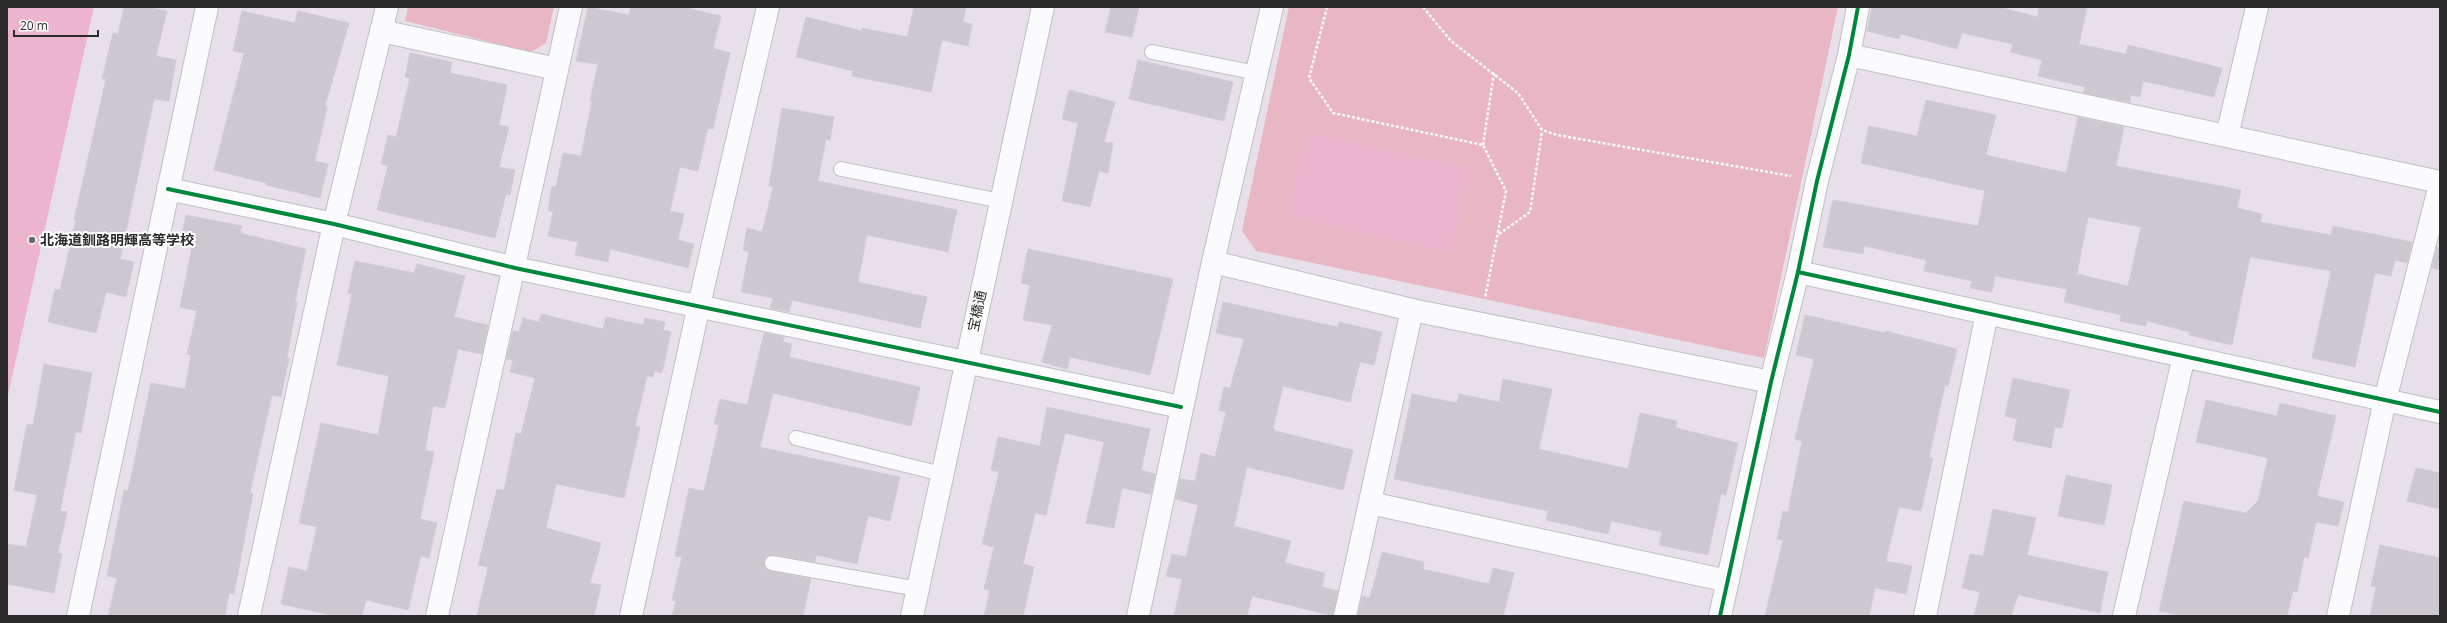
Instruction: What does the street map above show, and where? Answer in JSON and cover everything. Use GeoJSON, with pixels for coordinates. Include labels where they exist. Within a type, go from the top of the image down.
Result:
{"type":"FeatureCollection","features":[{"type":"Feature","properties":{"kind":"street"},"geometry":{"type":"LineString","coordinates":[[78,616],[207,7]]}},
{"type":"Feature","properties":{"kind":"street"},"geometry":{"type":"LineString","coordinates":[[249,616],[334,224],[387,7]]}},
{"type":"Feature","properties":{"kind":"street"},"geometry":{"type":"LineString","coordinates":[[437,616],[515,268],[570,7]]}},
{"type":"Feature","properties":{"kind":"street"},"geometry":{"type":"LineString","coordinates":[[631,616],[699,305],[768,7]]}},
{"type":"Feature","properties":{"kind":"street","name":"宝橋通"},"geometry":{"type":"LineString","coordinates":[[912,616],[1043,7]]}},
{"type":"Feature","properties":{"kind":"street"},"geometry":{"type":"LineString","coordinates":[[1138,616],[1181,407],[1272,7]]}},
{"type":"Feature","properties":{"kind":"street"},"geometry":{"type":"LineString","coordinates":[[1720,616],[1771,382],[1798,272],[1817,181],[1849,55],[1858,7]]}},
{"type":"Feature","properties":{"kind":"street"},"geometry":{"type":"LineString","coordinates":[[2227,136],[2258,7]]}},
{"type":"Feature","properties":{"kind":"street"},"geometry":{"type":"LineString","coordinates":[[382,31],[557,69]]}},
{"type":"Feature","properties":{"kind":"street"},"geometry":{"type":"LineString","coordinates":[[1849,55],[2440,182]]}},
{"type":"Feature","properties":{"kind":"street"},"geometry":{"type":"LineString","coordinates":[[2338,616],[2385,400],[2440,185]]}},
{"type":"Feature","properties":{"kind":"street"},"geometry":{"type":"LineString","coordinates":[[168,189],[334,224],[515,268],[699,305],[1181,407]]}},
{"type":"Feature","properties":{"kind":"street"},"geometry":{"type":"LineString","coordinates":[[1213,262],[1412,310],[1771,382]]}},
{"type":"Feature","properties":{"kind":"street"},"geometry":{"type":"LineString","coordinates":[[1798,272],[2440,412]]}},
{"type":"Feature","properties":{"kind":"street"},"geometry":{"type":"LineString","coordinates":[[1345,616],[1412,310]]}},
{"type":"Feature","properties":{"kind":"street"},"geometry":{"type":"LineString","coordinates":[[1925,616],[1987,313]]}},
{"type":"Feature","properties":{"kind":"street"},"geometry":{"type":"LineString","coordinates":[[2124,616],[2184,356]]}},
{"type":"Feature","properties":{"kind":"street"},"geometry":{"type":"LineString","coordinates":[[1370,503],[1728,581]]}},
{"type":"Feature","properties":{"kind":"lane"},"geometry":{"type":"LineString","coordinates":[[1152,52],[1257,73]]}},
{"type":"Feature","properties":{"kind":"lane"},"geometry":{"type":"LineString","coordinates":[[842,169],[1001,201]]}},
{"type":"Feature","properties":{"kind":"lane"},"geometry":{"type":"LineString","coordinates":[[796,438],[942,474]]}},
{"type":"Feature","properties":{"kind":"lane"},"geometry":{"type":"LineString","coordinates":[[772,563],[918,588]]}},
{"type":"Feature","properties":{"kind":"path"},"geometry":{"type":"LineString","coordinates":[[1327,7],[1309,78],[1334,113],[1483,145]]}},
{"type":"Feature","properties":{"kind":"path"},"geometry":{"type":"LineString","coordinates":[[1423,7],[1451,41],[1518,93],[1542,130],[1558,135],[1817,181]]}},
{"type":"Feature","properties":{"kind":"path"},"geometry":{"type":"LineString","coordinates":[[1479,324],[1506,191],[1483,145],[1494,73]]}},
{"type":"Feature","properties":{"kind":"path"},"geometry":{"type":"LineString","coordinates":[[1498,235],[1530,212],[1542,130]]}},
{"type":"Feature","properties":{"kind":"shaded area","name":"北海道釧路明輝高等学校"},"geometry":{"type":"Polygon","coordinates":[[[7,7],[94,7],[7,400],[7,7]]]}},
{"type":"Feature","properties":{"kind":"shaded area"},"geometry":{"type":"Polygon","coordinates":[[[408,7],[554,7],[546,43],[531,52],[405,21],[408,7]]]}},
{"type":"Feature","properties":{"kind":"shaded area"},"geometry":{"type":"Polygon","coordinates":[[[1289,7],[1838,7],[1764,358],[1256,251],[1242,231],[1289,7]]]}},
{"type":"Feature","properties":{"kind":"shaded area"},"geometry":{"type":"Polygon","coordinates":[[[1306,132],[1470,168],[1451,253],[1287,217],[1306,132]]]}},
{"type":"Feature","properties":{"kind":"building"},"geometry":{"type":"Polygon","coordinates":[[[124,7],[146,7],[167,11],[156,56],[176,60],[169,101],[154,99],[120,259],[134,262],[126,297],[106,292],[96,333],[48,322],[55,289],[60,290],[76,220],[74,220],[106,79],[102,79],[113,33],[118,34],[124,7]]]}},
{"type":"Feature","properties":{"kind":"building"},"geometry":{"type":"Polygon","coordinates":[[[588,7],[629,15],[631,7],[683,7],[721,16],[713,48],[730,53],[713,129],[708,128],[698,171],[680,167],[670,211],[684,214],[678,240],[694,244],[688,268],[610,249],[608,262],[575,255],[578,242],[548,236],[553,212],[548,210],[552,186],[556,187],[563,153],[581,156],[592,101],[590,101],[598,64],[576,61],[588,7]]]}},
{"type":"Feature","properties":{"kind":"building"},"geometry":{"type":"Polygon","coordinates":[[[914,7],[966,7],[963,22],[972,24],[968,46],[942,40],[931,92],[852,76],[853,71],[796,57],[806,17],[862,31],[862,28],[907,37],[914,7]]]}},
{"type":"Feature","properties":{"kind":"building"},"geometry":{"type":"Polygon","coordinates":[[[1111,7],[1139,7],[1132,37],[1105,32],[1111,7]]]}},
{"type":"Feature","properties":{"kind":"building"},"geometry":{"type":"Polygon","coordinates":[[[1872,7],[1999,7],[2038,17],[2039,7],[2087,7],[2079,44],[2126,54],[2128,45],[2222,68],[2214,97],[2143,81],[2140,97],[2131,95],[2130,102],[2083,93],[2085,87],[2038,76],[2042,60],[2010,52],[2013,44],[1962,33],[1957,49],[1901,34],[1899,39],[1867,31],[1872,7]]]}},
{"type":"Feature","properties":{"kind":"building"},"geometry":{"type":"Polygon","coordinates":[[[242,11],[295,23],[298,11],[349,23],[325,106],[327,107],[315,161],[328,164],[320,198],[266,185],[266,183],[214,170],[244,53],[233,51],[242,11]]]}},
{"type":"Feature","properties":{"kind":"building"},"geometry":{"type":"Polygon","coordinates":[[[410,53],[452,62],[450,73],[507,85],[499,125],[509,127],[499,167],[515,170],[510,195],[506,194],[495,238],[377,210],[388,166],[381,164],[388,135],[396,137],[410,78],[405,77],[410,53]]]}},
{"type":"Feature","properties":{"kind":"building"},"geometry":{"type":"Polygon","coordinates":[[[1138,60],[1233,82],[1224,121],[1129,99],[1138,60]]]}},
{"type":"Feature","properties":{"kind":"building"},"geometry":{"type":"Polygon","coordinates":[[[1069,90],[1115,102],[1104,142],[1113,143],[1108,173],[1099,171],[1090,207],[1062,201],[1078,123],[1062,119],[1069,90]]]}},
{"type":"Feature","properties":{"kind":"building"},"geometry":{"type":"Polygon","coordinates":[[[1926,100],[1996,115],[1986,155],[2066,173],[2078,117],[2124,127],[2116,166],[2241,190],[2237,208],[2262,214],[2260,222],[2331,235],[2333,226],[2412,242],[2407,263],[2395,260],[2391,276],[2375,273],[2355,367],[2312,358],[2331,271],[2250,257],[2232,345],[2189,335],[2190,332],[2147,321],[2146,326],[2120,321],[2121,315],[2064,302],[2067,289],[1995,276],[1992,292],[1970,288],[1972,281],[1924,271],[1926,260],[1864,246],[1863,254],[1823,247],[1833,200],[1978,226],[1985,191],[1861,163],[1869,126],[1917,136],[1926,100]],[[2088,217],[2077,274],[2128,286],[2141,227],[2088,217]]]}},
{"type":"Feature","properties":{"kind":"building"},"geometry":{"type":"Polygon","coordinates":[[[782,108],[834,117],[830,140],[826,139],[818,181],[957,210],[948,252],[867,235],[858,282],[927,297],[920,328],[792,300],[789,312],[770,308],[773,298],[741,292],[749,252],[743,250],[747,228],[762,232],[773,187],[769,186],[782,108]]]}},
{"type":"Feature","properties":{"kind":"building"},"geometry":{"type":"Polygon","coordinates":[[[186,215],[242,226],[240,233],[306,249],[295,302],[297,302],[287,357],[289,358],[281,397],[272,395],[250,493],[253,494],[234,594],[229,593],[225,616],[108,616],[117,578],[107,576],[124,490],[128,491],[151,383],[185,389],[191,355],[187,354],[197,311],[180,307],[192,247],[180,244],[186,215]]]}},
{"type":"Feature","properties":{"kind":"building"},"geometry":{"type":"Polygon","coordinates":[[[2437,247],[2440,248],[2440,270],[2432,268],[2437,247]]]}},
{"type":"Feature","properties":{"kind":"building"},"geometry":{"type":"Polygon","coordinates":[[[1028,249],[1173,279],[1150,375],[1070,357],[1067,369],[1042,362],[1052,325],[1023,320],[1030,285],[1021,283],[1028,249]]]}},
{"type":"Feature","properties":{"kind":"building"},"geometry":{"type":"Polygon","coordinates":[[[355,261],[414,273],[417,264],[465,276],[454,317],[488,325],[482,354],[458,349],[445,408],[433,406],[425,450],[434,452],[420,519],[437,523],[429,558],[421,556],[408,610],[366,600],[362,616],[335,616],[281,604],[289,567],[307,571],[317,527],[299,523],[321,423],[378,435],[389,376],[337,365],[352,294],[348,293],[355,261]]]}},
{"type":"Feature","properties":{"kind":"building"},"geometry":{"type":"Polygon","coordinates":[[[1223,302],[1338,327],[1339,322],[1382,332],[1374,365],[1360,362],[1350,402],[1283,386],[1273,429],[1353,450],[1343,490],[1247,467],[1234,526],[1291,541],[1285,563],[1325,573],[1322,587],[1338,591],[1333,616],[1252,596],[1247,616],[1174,616],[1182,579],[1166,576],[1172,554],[1186,557],[1198,505],[1176,499],[1180,479],[1195,481],[1201,453],[1215,457],[1226,412],[1219,410],[1224,387],[1230,388],[1244,339],[1216,333],[1223,302]]]}},
{"type":"Feature","properties":{"kind":"building"},"geometry":{"type":"Polygon","coordinates":[[[541,314],[603,329],[606,317],[643,325],[645,318],[665,322],[663,330],[671,332],[662,373],[654,371],[653,377],[647,376],[635,426],[640,427],[624,498],[556,484],[546,528],[601,543],[590,583],[601,585],[594,616],[477,616],[488,567],[478,565],[497,489],[504,490],[516,433],[521,434],[535,378],[510,372],[513,360],[506,359],[513,331],[519,332],[523,318],[539,322],[541,314]]]}},
{"type":"Feature","properties":{"kind":"building"},"geometry":{"type":"Polygon","coordinates":[[[1805,315],[1885,333],[1885,331],[1957,349],[1948,386],[1945,385],[1929,458],[1933,458],[1921,511],[1899,507],[1886,561],[1912,566],[1906,594],[1875,588],[1869,616],[1765,616],[1783,540],[1777,539],[1783,511],[1788,512],[1802,441],[1795,439],[1814,359],[1796,355],[1805,315]]]}},
{"type":"Feature","properties":{"kind":"building"},"geometry":{"type":"Polygon","coordinates":[[[764,333],[784,337],[783,342],[792,344],[789,357],[920,387],[911,426],[773,393],[760,447],[900,477],[890,521],[868,516],[857,564],[816,555],[815,562],[773,555],[766,557],[764,566],[767,570],[811,579],[803,616],[672,616],[676,601],[672,600],[682,557],[675,556],[689,488],[704,491],[719,425],[714,424],[720,399],[747,405],[764,333]]]}},
{"type":"Feature","properties":{"kind":"building"},"geometry":{"type":"Polygon","coordinates":[[[44,364],[92,373],[81,433],[76,432],[60,511],[67,512],[58,553],[62,554],[54,593],[7,584],[7,544],[26,547],[37,495],[14,490],[27,424],[33,425],[44,364]]]}},
{"type":"Feature","properties":{"kind":"building"},"geometry":{"type":"Polygon","coordinates":[[[2013,378],[2070,390],[2062,428],[2055,427],[2051,448],[2013,440],[2017,419],[2005,416],[2013,378]]]}},
{"type":"Feature","properties":{"kind":"building"},"geometry":{"type":"Polygon","coordinates":[[[1503,379],[1552,389],[1539,449],[1628,469],[1640,413],[1677,421],[1676,428],[1738,443],[1726,495],[1721,494],[1708,555],[1659,545],[1662,532],[1611,521],[1608,534],[1546,520],[1548,511],[1394,479],[1412,394],[1457,403],[1459,394],[1499,402],[1503,379]]]}},
{"type":"Feature","properties":{"kind":"building"},"geometry":{"type":"Polygon","coordinates":[[[2206,400],[2277,416],[2280,403],[2336,416],[2317,496],[2344,502],[2338,526],[2316,522],[2308,558],[2304,557],[2297,592],[2293,591],[2287,616],[2183,616],[2159,611],[2184,501],[2246,513],[2258,501],[2268,458],[2196,442],[2206,400]]]}},
{"type":"Feature","properties":{"kind":"building"},"geometry":{"type":"Polygon","coordinates":[[[1047,407],[1150,429],[1141,470],[1155,474],[1151,494],[1122,488],[1114,528],[1086,523],[1104,442],[1065,433],[1046,515],[1035,513],[1023,564],[1034,567],[1023,616],[984,616],[990,590],[984,589],[994,547],[982,544],[999,472],[991,470],[998,437],[1040,446],[1047,407]]]}},
{"type":"Feature","properties":{"kind":"building"},"geometry":{"type":"Polygon","coordinates":[[[2416,468],[2440,473],[2440,509],[2407,501],[2416,468]]]}},
{"type":"Feature","properties":{"kind":"building"},"geometry":{"type":"Polygon","coordinates":[[[2066,475],[2112,485],[2104,525],[2058,516],[2066,475]]]}},
{"type":"Feature","properties":{"kind":"building"},"geometry":{"type":"Polygon","coordinates":[[[1993,509],[2036,518],[2027,555],[2108,572],[2100,613],[2018,595],[2011,616],[1974,616],[1980,592],[1962,588],[1970,554],[1983,556],[1993,509]]]}},
{"type":"Feature","properties":{"kind":"building"},"geometry":{"type":"Polygon","coordinates":[[[2380,545],[2440,558],[2440,616],[2370,616],[2376,587],[2371,586],[2380,545]]]}},
{"type":"Feature","properties":{"kind":"building"},"geometry":{"type":"Polygon","coordinates":[[[1382,552],[1424,562],[1423,569],[1489,584],[1493,568],[1514,573],[1503,616],[1358,616],[1362,596],[1370,598],[1382,552]]]}},
{"type":"Feature","properties":{"kind":"cycle path"},"geometry":{"type":"LineString","coordinates":[[1720,616],[1771,382],[1798,272],[1817,181],[1849,55],[1858,7]]}},
{"type":"Feature","properties":{"kind":"cycle path"},"geometry":{"type":"LineString","coordinates":[[168,189],[334,224],[515,268],[1181,407]]}},
{"type":"Feature","properties":{"kind":"cycle path"},"geometry":{"type":"LineString","coordinates":[[1798,272],[2440,412]]}},
{"type":"Feature","properties":{"kind":"place","name":"北海道釧路明輝高等学校"},"geometry":{"type":"Point","coordinates":[32,240]}}]}
